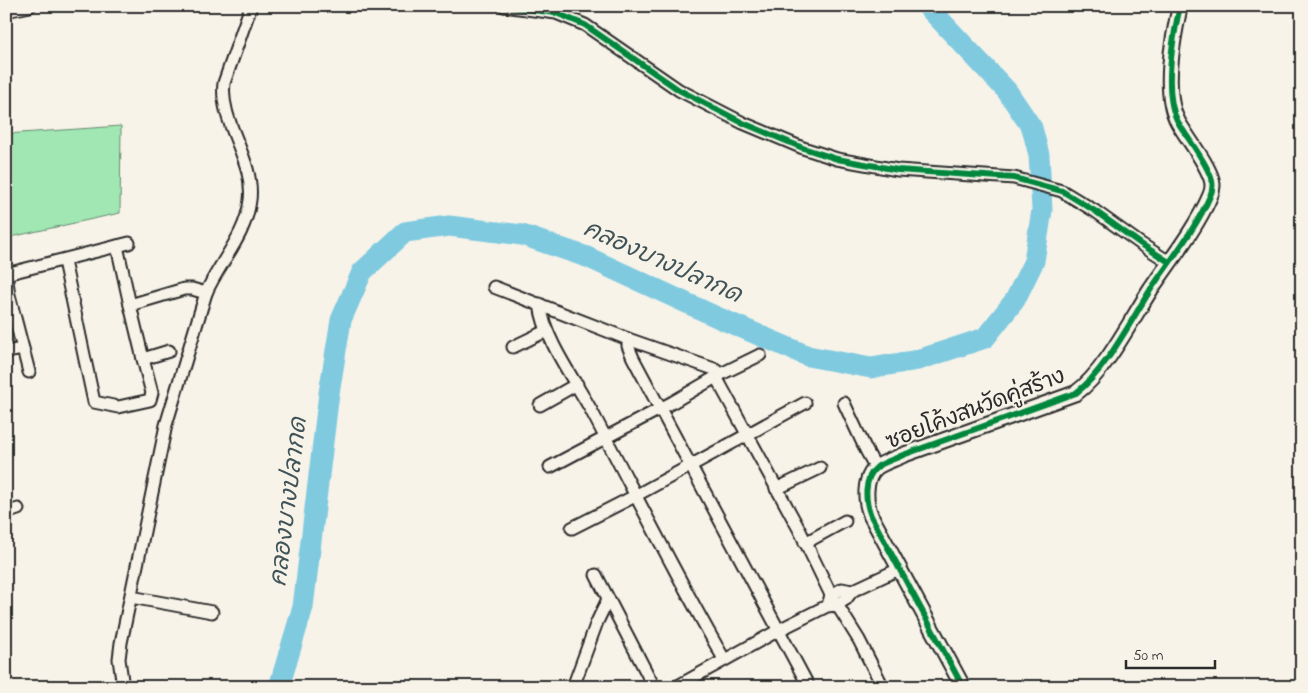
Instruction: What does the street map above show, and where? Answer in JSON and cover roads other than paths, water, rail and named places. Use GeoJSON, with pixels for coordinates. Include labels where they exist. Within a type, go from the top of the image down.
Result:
{"type":"FeatureCollection","features":[{"type":"Feature","properties":{"kind":"street"},"geometry":{"type":"LineString","coordinates":[[6,11],[30,6]]}},
{"type":"Feature","properties":{"kind":"street"},"geometry":{"type":"LineString","coordinates":[[123,687],[120,659],[121,643],[166,425],[206,293],[211,281],[243,229],[250,201],[250,188],[245,163],[223,95],[224,83],[251,6]]}},
{"type":"Feature","properties":{"kind":"street"},"geometry":{"type":"LineString","coordinates":[[504,6],[556,13],[585,25],[679,90],[743,123],[803,148],[837,159],[898,170],[1014,178],[1062,191],[1095,211],[1169,262]]}},
{"type":"Feature","properties":{"kind":"street","name":"ซอยโค้งสนวัดคู่สร้าง"},"geometry":{"type":"LineString","coordinates":[[963,687],[867,506],[868,482],[876,468],[903,455],[1076,393],[1087,385],[1111,352],[1211,193],[1212,182],[1176,120],[1170,99],[1173,39],[1180,6]]}},
{"type":"Feature","properties":{"kind":"street"},"geometry":{"type":"LineString","coordinates":[[28,372],[9,295],[6,274],[130,243]]}},
{"type":"Feature","properties":{"kind":"street"},"geometry":{"type":"LineString","coordinates":[[64,261],[94,402],[118,408],[150,400],[152,393],[117,246]]}},
{"type":"Feature","properties":{"kind":"street"},"geometry":{"type":"LineString","coordinates":[[494,286],[628,339],[714,369],[746,435],[805,543],[832,602],[858,640],[883,687]]}},
{"type":"Feature","properties":{"kind":"street"},"geometry":{"type":"LineString","coordinates":[[130,305],[184,288],[192,288],[206,293]]}},
{"type":"Feature","properties":{"kind":"street"},"geometry":{"type":"LineString","coordinates":[[540,304],[546,331],[577,384],[694,607],[724,659]]}},
{"type":"Feature","properties":{"kind":"street"},"geometry":{"type":"LineString","coordinates":[[513,347],[546,331]]}},
{"type":"Feature","properties":{"kind":"street"},"geometry":{"type":"LineString","coordinates":[[628,339],[628,346],[633,358],[809,687]]}},
{"type":"Feature","properties":{"kind":"street"},"geometry":{"type":"LineString","coordinates":[[6,352],[23,349]]}},
{"type":"Feature","properties":{"kind":"street"},"geometry":{"type":"LineString","coordinates":[[143,359],[169,351]]}},
{"type":"Feature","properties":{"kind":"street"},"geometry":{"type":"LineString","coordinates":[[550,467],[760,355]]}},
{"type":"Feature","properties":{"kind":"street"},"geometry":{"type":"LineString","coordinates":[[540,405],[577,384]]}},
{"type":"Feature","properties":{"kind":"street"},"geometry":{"type":"LineString","coordinates":[[572,528],[635,496],[805,403]]}},
{"type":"Feature","properties":{"kind":"street"},"geometry":{"type":"LineString","coordinates":[[844,403],[876,468]]}},
{"type":"Feature","properties":{"kind":"street"},"geometry":{"type":"LineString","coordinates":[[776,489],[820,468]]}},
{"type":"Feature","properties":{"kind":"street"},"geometry":{"type":"LineString","coordinates":[[6,513],[18,509]]}},
{"type":"Feature","properties":{"kind":"street"},"geometry":{"type":"LineString","coordinates":[[805,543],[844,521]]}},
{"type":"Feature","properties":{"kind":"street"},"geometry":{"type":"LineString","coordinates":[[676,687],[724,659],[832,602],[842,589],[852,591],[900,569]]}},
{"type":"Feature","properties":{"kind":"street"},"geometry":{"type":"LineString","coordinates":[[596,575],[654,687]]}},
{"type":"Feature","properties":{"kind":"street"},"geometry":{"type":"LineString","coordinates":[[131,597],[212,612]]}},
{"type":"Feature","properties":{"kind":"street"},"geometry":{"type":"LineString","coordinates":[[573,687],[597,622],[608,599]]}},
{"type":"Feature","properties":{"kind":"waterway","name":"คลองบางปลากด"},"geometry":{"type":"LineString","coordinates":[[279,687],[303,607],[329,393],[341,320],[362,272],[405,232],[449,226],[522,235],[587,257],[719,318],[808,356],[871,368],[918,360],[985,338],[1015,300],[1034,261],[1042,210],[1039,155],[1032,128],[1007,91],[927,6]]}}]}
